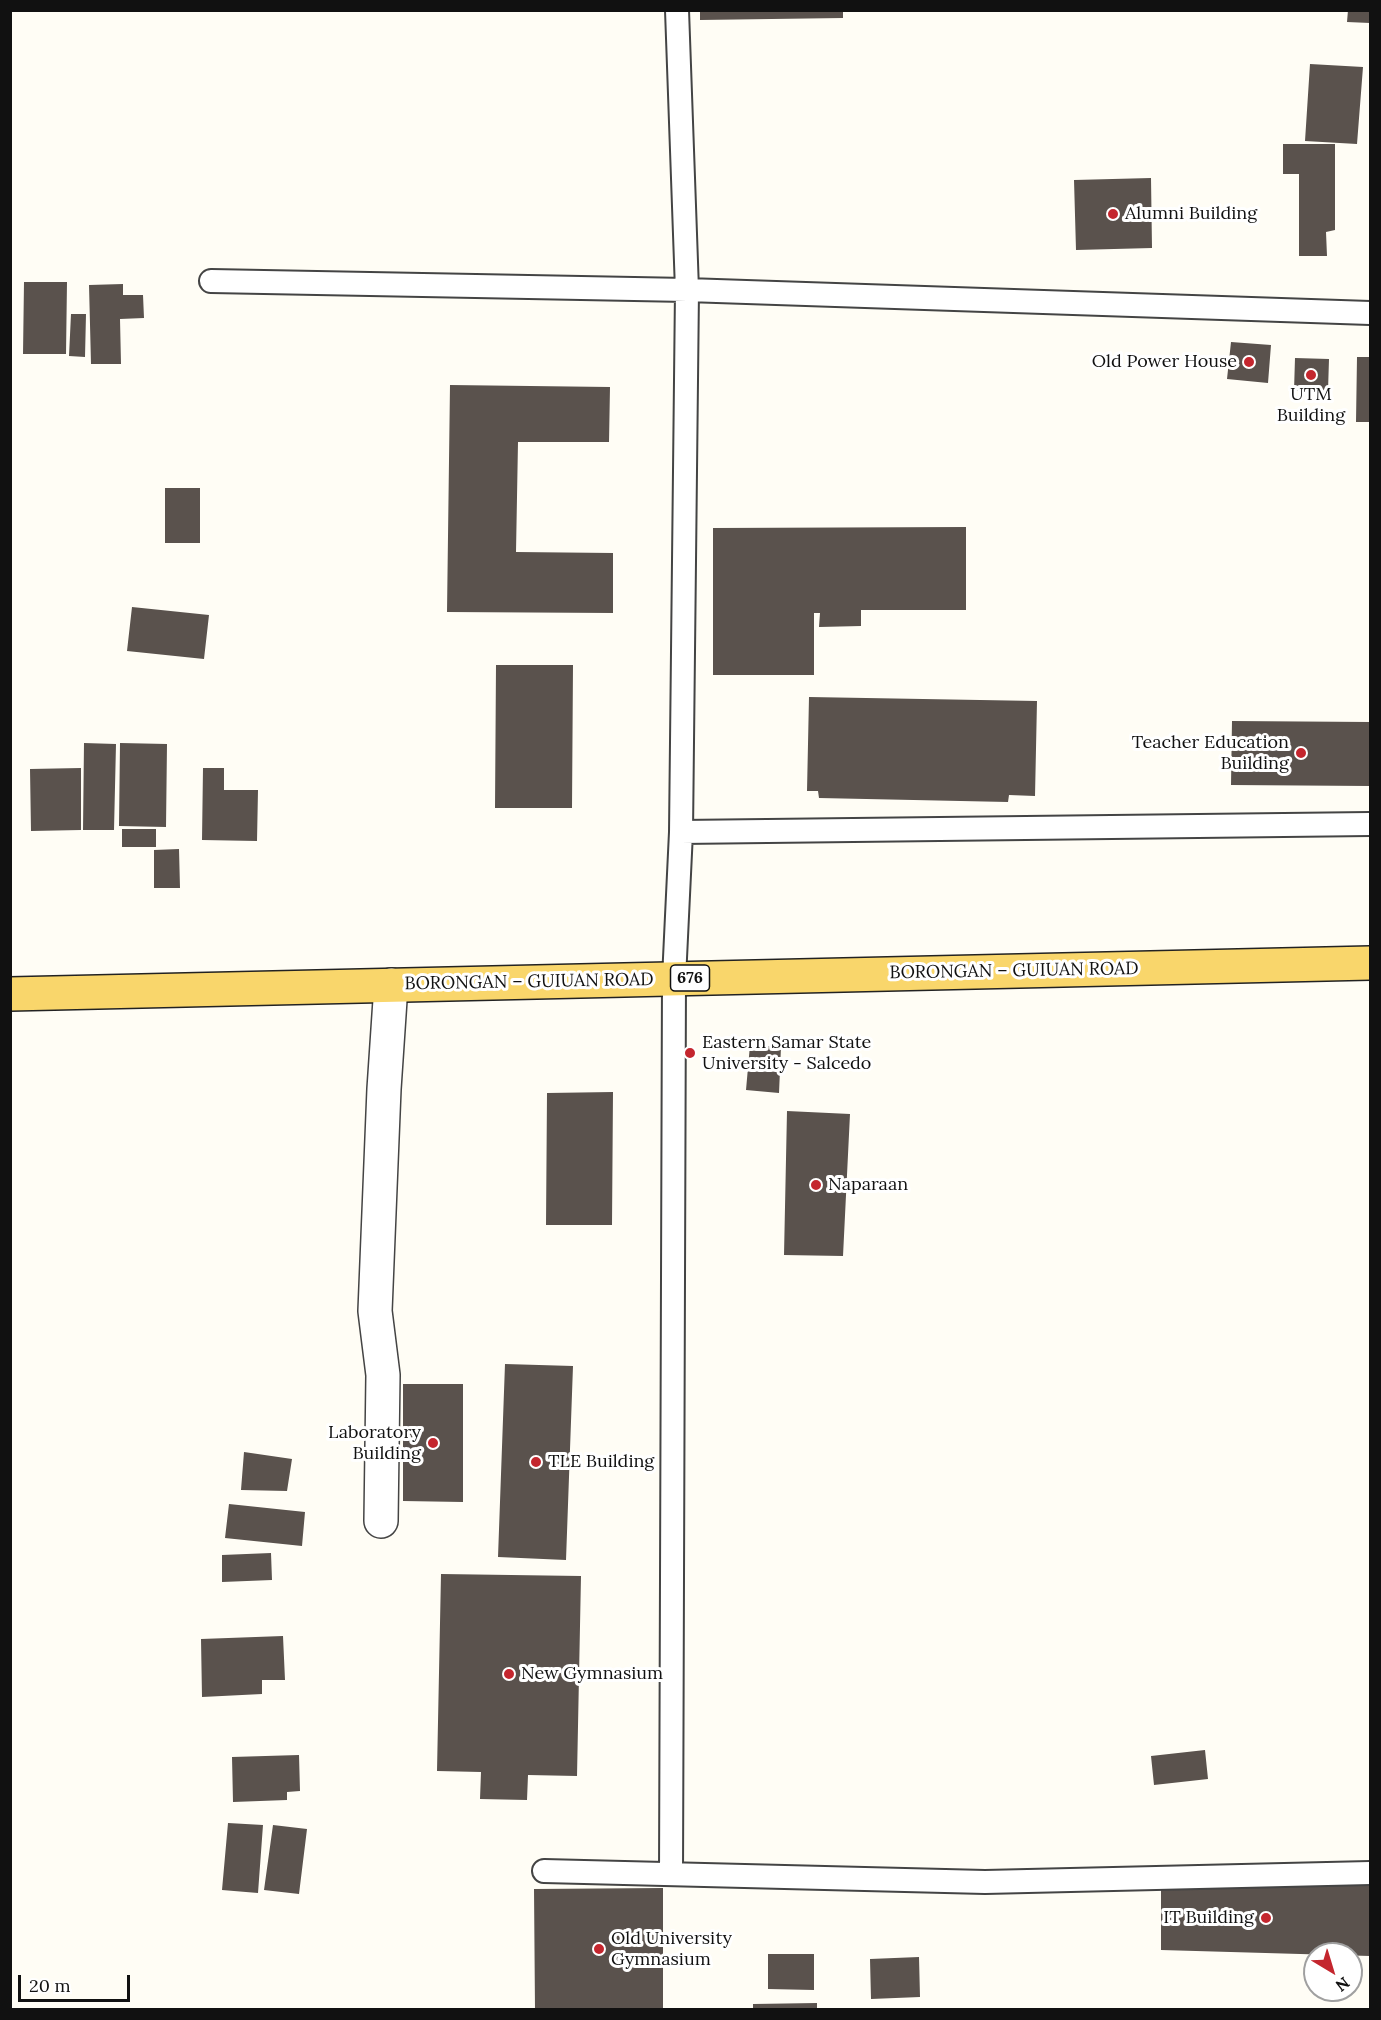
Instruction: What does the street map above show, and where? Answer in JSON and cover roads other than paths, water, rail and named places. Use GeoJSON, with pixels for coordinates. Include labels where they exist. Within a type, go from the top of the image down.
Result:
{"type":"FeatureCollection","features":[{"type":"Feature","properties":{"kind":"main road","name":"BORONGAN – GUIUAN ROAD"},"geometry":{"type":"LineString","coordinates":[[10,994],[1371,963]]}},
{"type":"Feature","properties":{"kind":"street"},"geometry":{"type":"LineString","coordinates":[[381,1521],[383,1375],[375,1311],[384,1089],[391,985]]}},
{"type":"Feature","properties":{"kind":"lane"},"geometry":{"type":"LineString","coordinates":[[671,1874],[674,979],[681,832],[687,290],[677,10]]}},
{"type":"Feature","properties":{"kind":"lane"},"geometry":{"type":"LineString","coordinates":[[211,281],[687,290],[1371,313]]}},
{"type":"Feature","properties":{"kind":"lane"},"geometry":{"type":"LineString","coordinates":[[681,832],[1371,824]]}},
{"type":"Feature","properties":{"kind":"lane"},"geometry":{"type":"LineString","coordinates":[[544,1871],[985,1882],[1371,1873]]}},
{"type":"Feature","properties":{"kind":"place","name":"Alumni Building"},"geometry":{"type":"Point","coordinates":[1113,214]}},
{"type":"Feature","properties":{"kind":"place","name":"Old Power House"},"geometry":{"type":"Point","coordinates":[1249,362]}},
{"type":"Feature","properties":{"kind":"place","name":"UTM Building"},"geometry":{"type":"Point","coordinates":[1311,375]}},
{"type":"Feature","properties":{"kind":"place","name":"Teacher Education Building"},"geometry":{"type":"Point","coordinates":[1301,753]}},
{"type":"Feature","properties":{"kind":"place","name":"Eastern Samar State University - Salcedo"},"geometry":{"type":"Point","coordinates":[690,1053]}},
{"type":"Feature","properties":{"kind":"place","name":"Naparaan"},"geometry":{"type":"Point","coordinates":[816,1185]}},
{"type":"Feature","properties":{"kind":"place","name":"Laboratory Building"},"geometry":{"type":"Point","coordinates":[433,1443]}},
{"type":"Feature","properties":{"kind":"place","name":"TLE Building"},"geometry":{"type":"Point","coordinates":[536,1462]}},
{"type":"Feature","properties":{"kind":"place","name":"New Gymnasium"},"geometry":{"type":"Point","coordinates":[509,1674]}},
{"type":"Feature","properties":{"kind":"place","name":"IT Building"},"geometry":{"type":"Point","coordinates":[1266,1918]}},
{"type":"Feature","properties":{"kind":"place","name":"Old University Gymnasium"},"geometry":{"type":"Point","coordinates":[599,1949]}}]}
